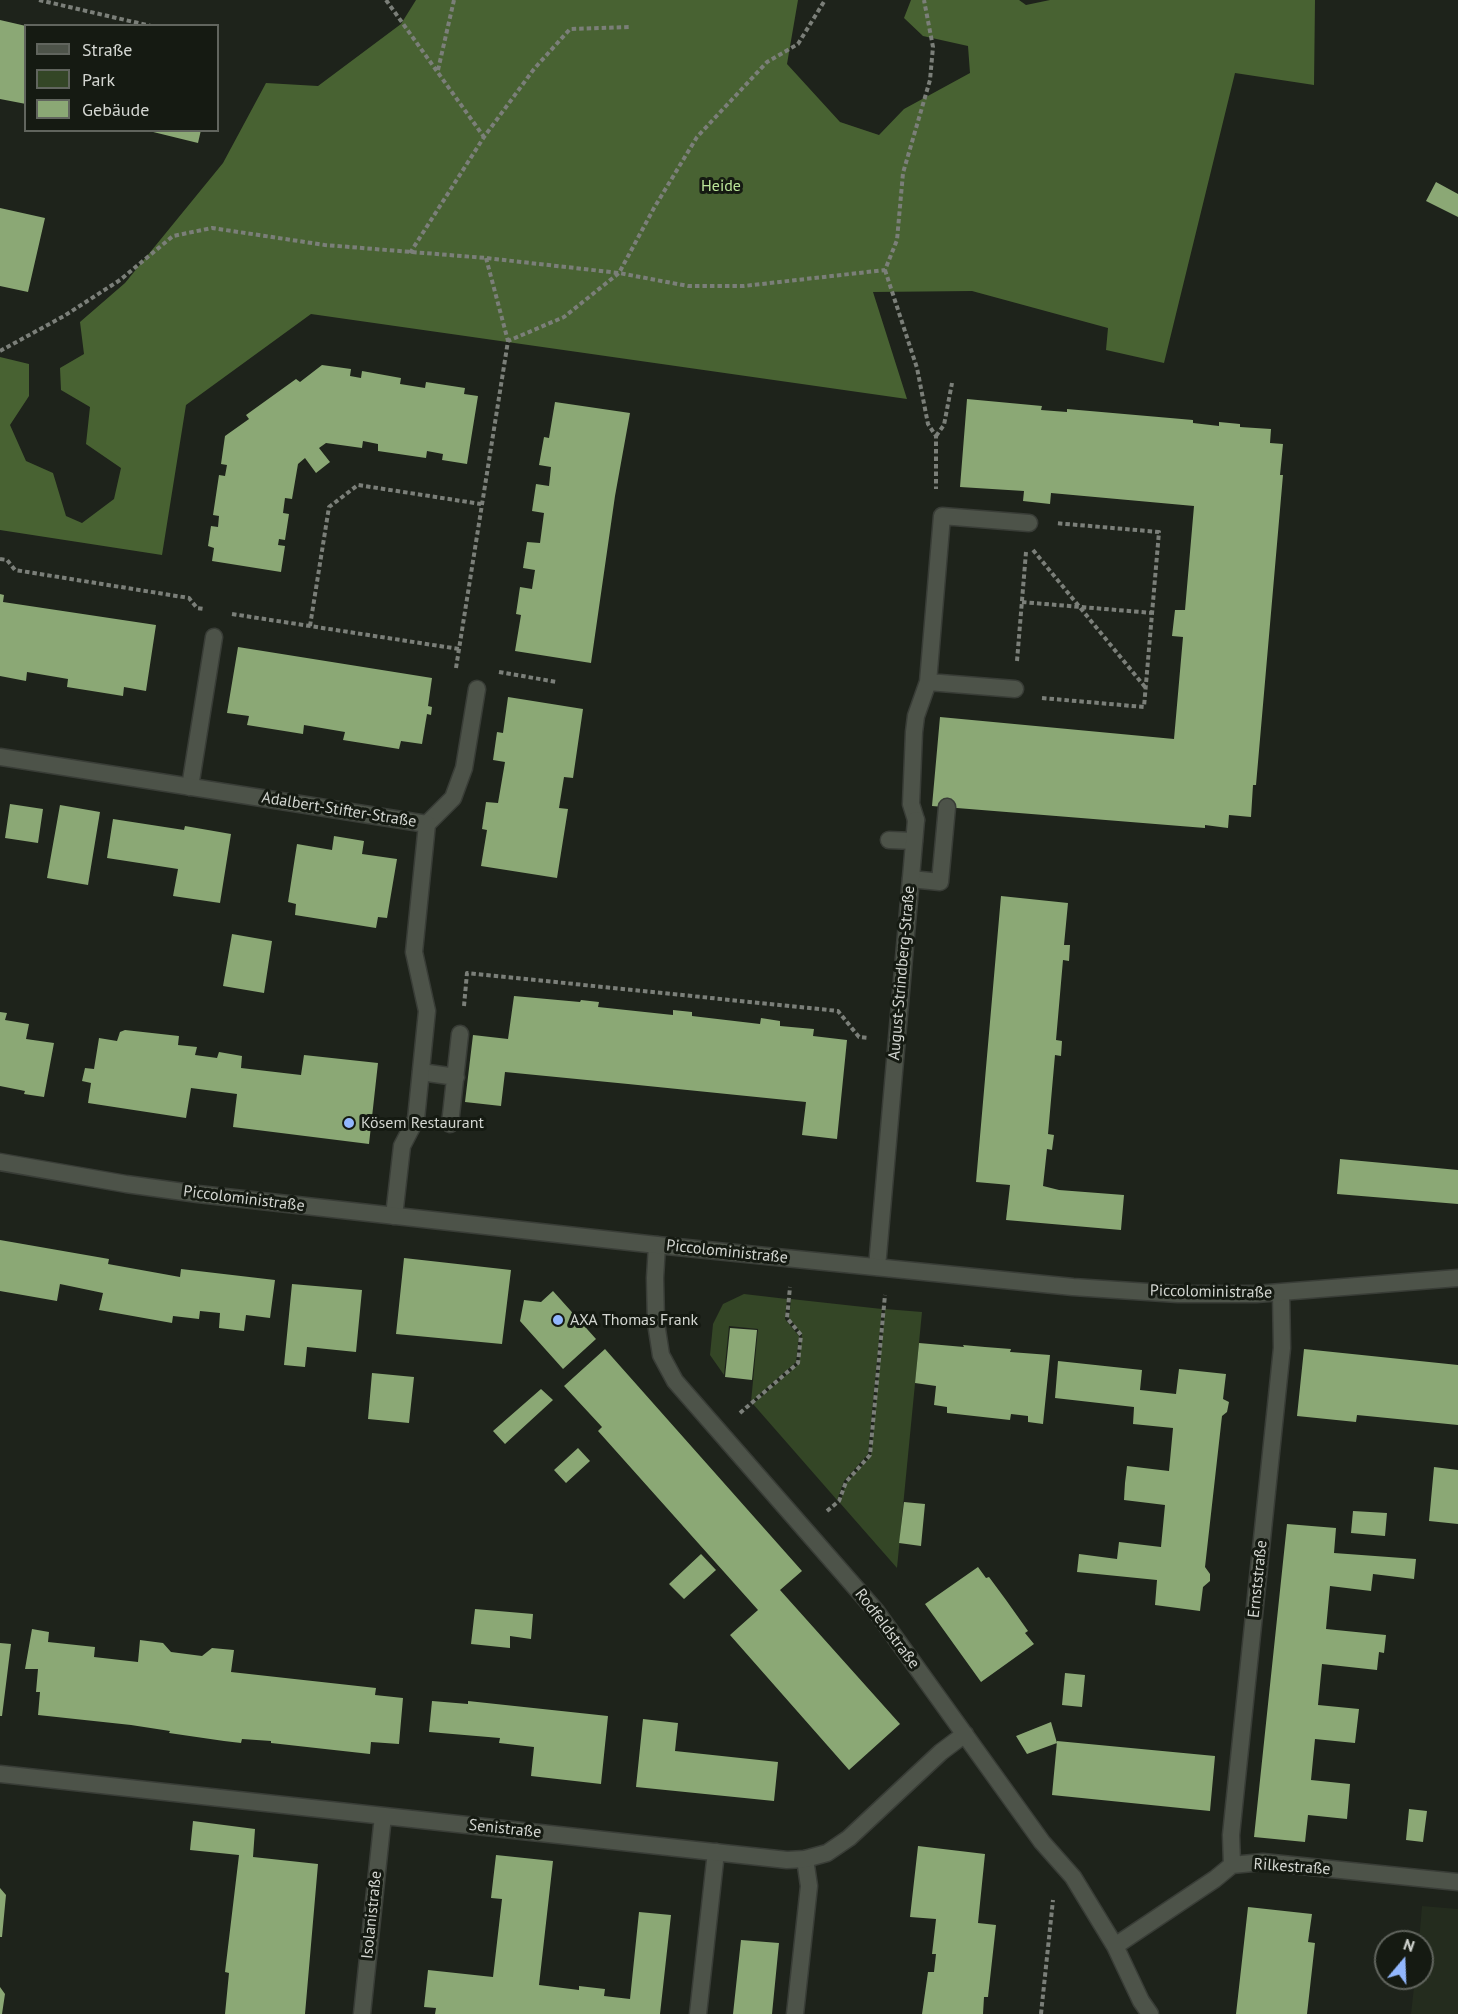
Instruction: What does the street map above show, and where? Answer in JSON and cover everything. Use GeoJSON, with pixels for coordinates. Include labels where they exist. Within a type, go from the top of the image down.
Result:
{"type":"FeatureCollection","features":[{"type":"Feature","properties":{"kind":"street"},"geometry":{"type":"LineString","coordinates":[[942,516],[1029,524]]}},
{"type":"Feature","properties":{"kind":"street","name":"August-Strindberg-Straße"},"geometry":{"type":"LineString","coordinates":[[877,1267],[916,820],[911,804],[914,732],[916,716],[928,682],[942,516]]}},
{"type":"Feature","properties":{"kind":"street"},"geometry":{"type":"LineString","coordinates":[[190,787],[214,637]]}},
{"type":"Feature","properties":{"kind":"street"},"geometry":{"type":"LineString","coordinates":[[928,682],[1015,689]]}},
{"type":"Feature","properties":{"kind":"street"},"geometry":{"type":"LineString","coordinates":[[428,824],[453,798],[464,768],[477,689]]}},
{"type":"Feature","properties":{"kind":"street","name":"Adalbert-Stifter-Straße"},"geometry":{"type":"LineString","coordinates":[[0,757],[428,824],[414,952],[427,1011],[416,1119],[402,1146],[394,1216]]}},
{"type":"Feature","properties":{"kind":"street"},"geometry":{"type":"LineString","coordinates":[[911,879],[940,882],[947,807]]}},
{"type":"Feature","properties":{"kind":"street"},"geometry":{"type":"LineString","coordinates":[[889,840],[914,841]]}},
{"type":"Feature","properties":{"kind":"street"},"geometry":{"type":"LineString","coordinates":[[450,1124],[460,1034]]}},
{"type":"Feature","properties":{"kind":"street"},"geometry":{"type":"LineString","coordinates":[[421,1072],[456,1077]]}},
{"type":"Feature","properties":{"kind":"street","name":"Piccoloministraße"},"geometry":{"type":"LineString","coordinates":[[0,1162],[198,1194],[657,1245],[1128,1291],[1178,1294],[1281,1293],[1458,1278]]}},
{"type":"Feature","properties":{"kind":"street","name":"Rodfeldstraße"},"geometry":{"type":"LineString","coordinates":[[657,1245],[656,1323],[661,1355],[675,1382],[876,1611],[1042,1842],[1073,1877],[1115,1946],[1150,2014]]}},
{"type":"Feature","properties":{"kind":"street","name":"Ernststraße"},"geometry":{"type":"LineString","coordinates":[[1232,1865],[1231,1835],[1282,1348],[1281,1293]]}},
{"type":"Feature","properties":{"kind":"street","name":"Senistraße"},"geometry":{"type":"LineString","coordinates":[[0,1774],[787,1860],[805,1859],[827,1853],[849,1838],[941,1752],[965,1734]]}},
{"type":"Feature","properties":{"kind":"street","name":"Isolanistraße"},"geometry":{"type":"LineString","coordinates":[[362,2014],[383,1816]]}},
{"type":"Feature","properties":{"kind":"street"},"geometry":{"type":"LineString","coordinates":[[698,2014],[716,1852]]}},
{"type":"Feature","properties":{"kind":"street"},"geometry":{"type":"LineString","coordinates":[[795,2014],[808,1886],[805,1859]]}},
{"type":"Feature","properties":{"kind":"street","name":"Rilkestraße"},"geometry":{"type":"LineString","coordinates":[[1115,1946],[1215,1879],[1232,1865],[1263,1862],[1458,1882]]}},
{"type":"Feature","properties":{"kind":"path"},"geometry":{"type":"LineString","coordinates":[[39,0],[142,24]]}},
{"type":"Feature","properties":{"kind":"path"},"geometry":{"type":"LineString","coordinates":[[386,0],[484,137]]}},
{"type":"Feature","properties":{"kind":"path"},"geometry":{"type":"LineString","coordinates":[[438,71],[454,0]]}},
{"type":"Feature","properties":{"kind":"path"},"geometry":{"type":"LineString","coordinates":[[508,341],[564,317],[619,273],[654,208],[697,137],[767,62],[798,44],[825,0]]}},
{"type":"Feature","properties":{"kind":"path"},"geometry":{"type":"LineString","coordinates":[[924,0],[933,47],[930,80],[903,172],[897,240],[885,270],[917,368],[928,424],[936,436],[936,509],[942,516]]}},
{"type":"Feature","properties":{"kind":"path"},"geometry":{"type":"LineString","coordinates":[[410,253],[484,137],[534,69],[570,29],[630,27]]}},
{"type":"Feature","properties":{"kind":"path"},"geometry":{"type":"LineString","coordinates":[[0,351],[64,316],[120,280],[173,236],[212,228],[325,244],[486,258],[619,273],[688,286],[744,286],[885,270]]}},
{"type":"Feature","properties":{"kind":"path"},"geometry":{"type":"LineString","coordinates":[[455,677],[508,341],[486,258]]}},
{"type":"Feature","properties":{"kind":"path"},"geometry":{"type":"LineString","coordinates":[[936,436],[944,425],[952,383]]}},
{"type":"Feature","properties":{"kind":"path"},"geometry":{"type":"LineString","coordinates":[[310,626],[329,507],[358,485],[481,504]]}},
{"type":"Feature","properties":{"kind":"path"},"geometry":{"type":"LineString","coordinates":[[1029,524],[1036,521],[1159,532],[1144,707],[1020,696],[1015,689],[1027,542],[1145,687]]}},
{"type":"Feature","properties":{"kind":"path"},"geometry":{"type":"LineString","coordinates":[[1022,602],[1152,613]]}},
{"type":"Feature","properties":{"kind":"path"},"geometry":{"type":"LineString","coordinates":[[490,671],[557,682]]}},
{"type":"Feature","properties":{"kind":"path"},"geometry":{"type":"LineString","coordinates":[[460,1034],[467,974],[838,1011],[859,1037],[896,1041]]}},
{"type":"Feature","properties":{"kind":"path"},"geometry":{"type":"LineString","coordinates":[[752,1403],[798,1363],[801,1335],[787,1318],[789,1298]]}},
{"type":"Feature","properties":{"kind":"path"},"geometry":{"type":"LineString","coordinates":[[839,1501],[846,1482],[870,1455],[884,1308]]}},
{"type":"Feature","properties":{"kind":"path"},"geometry":{"type":"LineString","coordinates":[[1041,2014],[1054,1890],[1073,1877]]}},
{"type":"Feature","properties":{"kind":"shaded area"},"geometry":{"type":"Polygon","coordinates":[[[1422,1906],[1458,1909],[1458,2014],[1411,2014],[1414,1990],[1434,1990],[1434,1930],[1420,1930],[1422,1906]]]}},
{"type":"Feature","properties":{"kind":"green space","name":"Heide"},"geometry":{"type":"Polygon","coordinates":[[[416,0],[798,0],[787,64],[840,122],[879,135],[904,109],[970,73],[968,46],[923,36],[904,18],[911,0],[1019,0],[1026,5],[1050,0],[1315,0],[1314,85],[1235,73],[1164,363],[1106,350],[1108,328],[972,291],[873,292],[907,399],[311,314],[186,405],[162,555],[0,530],[0,357],[29,364],[29,396],[10,425],[26,461],[53,473],[66,516],[82,523],[114,499],[121,468],[86,444],[90,407],[61,390],[60,368],[84,354],[80,322],[125,283],[223,163],[266,83],[318,86],[401,24],[416,0]]]}},
{"type":"Feature","properties":{"kind":"green space"},"geometry":{"type":"Polygon","coordinates":[[[744,1294],[787,1299],[785,1319],[799,1336],[796,1362],[751,1402],[758,1329],[729,1326],[724,1375],[710,1355],[713,1324],[723,1304],[744,1294]]]}},
{"type":"Feature","properties":{"kind":"green space"},"geometry":{"type":"Polygon","coordinates":[[[791,1299],[882,1309],[868,1454],[844,1481],[837,1500],[753,1404],[799,1364],[802,1334],[789,1318],[791,1299]]]}},
{"type":"Feature","properties":{"kind":"green space"},"geometry":{"type":"Polygon","coordinates":[[[885,1309],[922,1312],[897,1568],[840,1503],[846,1483],[871,1456],[885,1309]]]}},
{"type":"Feature","properties":{"kind":"building"},"geometry":{"type":"Polygon","coordinates":[[[0,20],[24,26],[24,104],[0,99],[0,20]]]}},
{"type":"Feature","properties":{"kind":"building"},"geometry":{"type":"Polygon","coordinates":[[[153,132],[201,132],[198,143],[153,132]]]}},
{"type":"Feature","properties":{"kind":"building"},"geometry":{"type":"Polygon","coordinates":[[[1436,182],[1458,194],[1458,217],[1426,201],[1436,182]]]}},
{"type":"Feature","properties":{"kind":"building"},"geometry":{"type":"Polygon","coordinates":[[[0,208],[45,218],[28,292],[0,286],[0,208]]]}},
{"type":"Feature","properties":{"kind":"building"},"geometry":{"type":"Polygon","coordinates":[[[322,365],[351,369],[350,376],[361,378],[362,371],[401,378],[400,384],[425,388],[426,382],[465,388],[464,394],[478,396],[467,464],[442,460],[443,454],[427,451],[426,458],[378,451],[378,444],[363,441],[362,448],[326,443],[319,448],[330,462],[316,473],[305,458],[298,464],[292,499],[285,498],[283,513],[289,514],[285,540],[279,539],[278,545],[285,546],[281,572],[212,561],[214,548],[208,546],[211,526],[218,527],[219,516],[213,515],[219,475],[225,476],[227,465],[221,464],[225,436],[249,419],[246,415],[296,379],[300,382],[322,365]]]}},
{"type":"Feature","properties":{"kind":"building"},"geometry":{"type":"Polygon","coordinates":[[[967,399],[1042,406],[1041,410],[1067,412],[1067,409],[1193,420],[1193,423],[1219,426],[1219,422],[1240,424],[1240,427],[1271,429],[1270,443],[1283,444],[1280,475],[1283,475],[1256,785],[1253,785],[1251,817],[1229,815],[1228,828],[1205,825],[1205,828],[932,806],[940,717],[1174,739],[1183,637],[1172,636],[1175,610],[1185,610],[1194,506],[1051,493],[1050,504],[1023,501],[1024,491],[960,487],[967,399]]]}},
{"type":"Feature","properties":{"kind":"building"},"geometry":{"type":"Polygon","coordinates":[[[555,402],[630,413],[615,496],[591,663],[515,651],[521,615],[516,614],[520,587],[532,589],[535,570],[523,568],[527,542],[540,543],[544,513],[532,511],[536,484],[549,486],[551,467],[539,465],[544,437],[549,438],[555,402]]]}},
{"type":"Feature","properties":{"kind":"building"},"geometry":{"type":"Polygon","coordinates":[[[0,594],[4,595],[3,602],[156,625],[146,691],[124,687],[123,696],[67,687],[68,679],[27,672],[26,681],[0,676],[0,594]]]}},
{"type":"Feature","properties":{"kind":"building"},"geometry":{"type":"Polygon","coordinates":[[[238,647],[432,678],[428,706],[432,707],[431,715],[427,714],[422,744],[401,741],[399,749],[343,740],[345,732],[304,725],[303,734],[247,725],[249,716],[227,713],[238,647]]]}},
{"type":"Feature","properties":{"kind":"building"},"geometry":{"type":"Polygon","coordinates":[[[508,697],[583,709],[573,778],[564,777],[559,808],[568,809],[557,878],[481,866],[487,830],[482,829],[486,802],[498,803],[505,762],[493,760],[497,732],[503,733],[508,697]]]}},
{"type":"Feature","properties":{"kind":"building"},"geometry":{"type":"Polygon","coordinates":[[[10,804],[43,809],[38,843],[5,838],[10,804]]]}},
{"type":"Feature","properties":{"kind":"building"},"geometry":{"type":"Polygon","coordinates":[[[60,805],[100,812],[88,885],[47,878],[60,805]]]}},
{"type":"Feature","properties":{"kind":"building"},"geometry":{"type":"Polygon","coordinates":[[[113,819],[184,830],[185,826],[231,834],[220,903],[173,896],[178,869],[107,858],[113,819]]]}},
{"type":"Feature","properties":{"kind":"building"},"geometry":{"type":"Polygon","coordinates":[[[334,836],[364,841],[362,854],[397,859],[387,918],[378,917],[376,928],[295,915],[296,904],[288,902],[297,844],[332,850],[334,836]]]}},
{"type":"Feature","properties":{"kind":"building"},"geometry":{"type":"Polygon","coordinates":[[[1001,896],[1068,903],[1064,945],[1070,945],[1069,961],[1063,960],[1056,1040],[1062,1041],[1061,1056],[1055,1055],[1048,1134],[1054,1135],[1052,1150],[1047,1149],[1043,1186],[1059,1190],[1124,1195],[1121,1230],[1006,1220],[1010,1185],[976,1182],[1001,896]]]}},
{"type":"Feature","properties":{"kind":"building"},"geometry":{"type":"Polygon","coordinates":[[[232,934],[272,941],[264,993],[223,986],[232,934]]]}},
{"type":"Feature","properties":{"kind":"building"},"geometry":{"type":"Polygon","coordinates":[[[514,996],[599,1002],[598,1007],[673,1015],[673,1010],[692,1012],[692,1016],[760,1024],[761,1018],[780,1021],[780,1026],[814,1029],[813,1036],[847,1040],[837,1139],[802,1135],[806,1102],[628,1084],[505,1072],[501,1106],[465,1102],[473,1035],[508,1039],[514,996]]]}},
{"type":"Feature","properties":{"kind":"building"},"geometry":{"type":"Polygon","coordinates":[[[0,1012],[7,1013],[5,1020],[29,1024],[26,1039],[54,1043],[44,1097],[24,1094],[25,1091],[0,1086],[0,1012]]]}},
{"type":"Feature","properties":{"kind":"building"},"geometry":{"type":"Polygon","coordinates":[[[125,1030],[179,1036],[178,1045],[197,1047],[195,1055],[217,1058],[219,1052],[242,1056],[241,1068],[301,1075],[304,1055],[378,1063],[369,1144],[233,1127],[237,1094],[191,1088],[186,1118],[88,1103],[91,1083],[82,1081],[85,1068],[94,1069],[99,1038],[117,1041],[120,1032],[125,1030]]]}},
{"type":"Feature","properties":{"kind":"building"},"geometry":{"type":"Polygon","coordinates":[[[1340,1159],[1458,1170],[1458,1204],[1337,1194],[1340,1159]]]}},
{"type":"Feature","properties":{"kind":"building"},"geometry":{"type":"Polygon","coordinates":[[[0,1240],[109,1259],[108,1264],[180,1277],[181,1269],[275,1280],[270,1318],[246,1315],[244,1331],[219,1328],[220,1313],[200,1311],[199,1319],[173,1316],[172,1323],[99,1310],[103,1293],[60,1284],[57,1301],[0,1291],[0,1240]]]}},
{"type":"Feature","properties":{"kind":"building"},"geometry":{"type":"Polygon","coordinates":[[[404,1258],[511,1270],[502,1344],[396,1334],[404,1258]]]}},
{"type":"Feature","properties":{"kind":"building"},"geometry":{"type":"Polygon","coordinates":[[[292,1284],[362,1290],[356,1352],[307,1347],[305,1367],[284,1365],[292,1284]]]}},
{"type":"Feature","properties":{"kind":"building"},"geometry":{"type":"Polygon","coordinates":[[[553,1291],[596,1339],[563,1369],[520,1321],[524,1300],[541,1302],[553,1291]]]}},
{"type":"Feature","properties":{"kind":"building"},"geometry":{"type":"Polygon","coordinates":[[[730,1328],[757,1330],[752,1380],[725,1377],[730,1328]]]}},
{"type":"Feature","properties":{"kind":"building"},"geometry":{"type":"Polygon","coordinates":[[[919,1343],[1011,1349],[1010,1352],[1050,1355],[1043,1424],[1028,1422],[1028,1416],[1011,1414],[1010,1420],[947,1413],[947,1407],[934,1405],[936,1386],[915,1383],[919,1343]]]}},
{"type":"Feature","properties":{"kind":"building"},"geometry":{"type":"Polygon","coordinates":[[[605,1349],[802,1571],[780,1590],[900,1724],[849,1770],[730,1635],[758,1610],[598,1431],[602,1427],[564,1386],[605,1349]]]}},
{"type":"Feature","properties":{"kind":"building"},"geometry":{"type":"Polygon","coordinates":[[[1304,1349],[1458,1365],[1458,1425],[1357,1415],[1356,1422],[1297,1416],[1304,1349]]]}},
{"type":"Feature","properties":{"kind":"building"},"geometry":{"type":"Polygon","coordinates":[[[1058,1361],[1142,1370],[1140,1390],[1176,1394],[1179,1369],[1226,1374],[1223,1399],[1229,1402],[1227,1412],[1222,1416],[1205,1567],[1210,1574],[1210,1581],[1203,1587],[1200,1611],[1155,1605],[1157,1580],[1077,1572],[1079,1554],[1117,1559],[1119,1542],[1161,1547],[1165,1505],[1124,1500],[1125,1483],[1127,1466],[1169,1471],[1173,1428],[1133,1424],[1134,1407],[1055,1398],[1058,1361]]]}},
{"type":"Feature","properties":{"kind":"building"},"geometry":{"type":"Polygon","coordinates":[[[372,1373],[414,1377],[409,1423],[368,1419],[372,1373]]]}},
{"type":"Feature","properties":{"kind":"building"},"geometry":{"type":"Polygon","coordinates":[[[541,1389],[553,1400],[505,1444],[493,1431],[541,1389]]]}},
{"type":"Feature","properties":{"kind":"building"},"geometry":{"type":"Polygon","coordinates":[[[578,1448],[590,1461],[566,1483],[554,1470],[578,1448]]]}},
{"type":"Feature","properties":{"kind":"building"},"geometry":{"type":"Polygon","coordinates":[[[1434,1467],[1458,1470],[1458,1524],[1429,1521],[1434,1467]]]}},
{"type":"Feature","properties":{"kind":"building"},"geometry":{"type":"Polygon","coordinates":[[[904,1502],[925,1504],[921,1546],[899,1543],[904,1502]]]}},
{"type":"Feature","properties":{"kind":"building"},"geometry":{"type":"Polygon","coordinates":[[[1353,1511],[1387,1513],[1385,1536],[1351,1533],[1353,1511]]]}},
{"type":"Feature","properties":{"kind":"building"},"geometry":{"type":"Polygon","coordinates":[[[1287,1524],[1336,1528],[1334,1553],[1416,1559],[1414,1579],[1373,1574],[1371,1591],[1330,1586],[1326,1629],[1386,1635],[1384,1653],[1379,1652],[1377,1670],[1322,1664],[1318,1705],[1359,1709],[1355,1743],[1315,1739],[1311,1780],[1350,1784],[1347,1819],[1308,1815],[1305,1842],[1254,1837],[1287,1524]]]}},
{"type":"Feature","properties":{"kind":"building"},"geometry":{"type":"Polygon","coordinates":[[[701,1554],[716,1570],[684,1599],[669,1584],[701,1554]]]}},
{"type":"Feature","properties":{"kind":"building"},"geometry":{"type":"Polygon","coordinates":[[[978,1567],[986,1578],[989,1577],[1006,1600],[1028,1631],[1025,1633],[1034,1644],[981,1682],[925,1604],[978,1567]]]}},
{"type":"Feature","properties":{"kind":"building"},"geometry":{"type":"Polygon","coordinates":[[[475,1609],[533,1614],[531,1639],[510,1636],[510,1648],[471,1644],[475,1609]]]}},
{"type":"Feature","properties":{"kind":"building"},"geometry":{"type":"Polygon","coordinates":[[[32,1629],[49,1632],[48,1642],[95,1647],[94,1657],[138,1662],[140,1640],[163,1643],[171,1652],[202,1656],[212,1648],[234,1650],[231,1672],[376,1688],[375,1695],[403,1698],[399,1744],[371,1742],[370,1754],[271,1743],[271,1741],[242,1739],[241,1743],[131,1725],[38,1715],[40,1692],[36,1692],[38,1669],[25,1669],[32,1629]]]}},
{"type":"Feature","properties":{"kind":"building"},"geometry":{"type":"Polygon","coordinates":[[[0,1643],[11,1644],[2,1716],[0,1716],[0,1643]]]}},
{"type":"Feature","properties":{"kind":"building"},"geometry":{"type":"Polygon","coordinates":[[[1065,1673],[1085,1675],[1082,1707],[1062,1705],[1065,1673]]]}},
{"type":"Feature","properties":{"kind":"building"},"geometry":{"type":"Polygon","coordinates":[[[432,1701],[468,1704],[468,1701],[608,1716],[601,1784],[531,1776],[534,1747],[499,1743],[500,1738],[429,1732],[432,1701]]]}},
{"type":"Feature","properties":{"kind":"building"},"geometry":{"type":"Polygon","coordinates":[[[643,1719],[678,1723],[675,1751],[778,1762],[774,1801],[636,1787],[643,1719]]]}},
{"type":"Feature","properties":{"kind":"building"},"geometry":{"type":"Polygon","coordinates":[[[1051,1722],[1057,1743],[1027,1754],[1016,1736],[1051,1722]]]}},
{"type":"Feature","properties":{"kind":"building"},"geometry":{"type":"Polygon","coordinates":[[[1057,1741],[1215,1756],[1210,1811],[1052,1795],[1057,1741]]]}},
{"type":"Feature","properties":{"kind":"building"},"geometry":{"type":"Polygon","coordinates":[[[1409,1809],[1427,1811],[1423,1842],[1406,1840],[1409,1809]]]}},
{"type":"Feature","properties":{"kind":"building"},"geometry":{"type":"Polygon","coordinates":[[[193,1821],[255,1829],[253,1857],[318,1864],[305,2014],[225,2014],[229,1973],[225,1972],[239,1855],[190,1850],[193,1821]]]}},
{"type":"Feature","properties":{"kind":"building"},"geometry":{"type":"Polygon","coordinates":[[[918,1846],[985,1854],[978,1923],[996,1925],[988,1997],[984,1997],[983,2014],[922,2014],[928,1972],[934,1972],[936,1954],[932,1954],[936,1919],[910,1917],[918,1846]]]}},
{"type":"Feature","properties":{"kind":"building"},"geometry":{"type":"Polygon","coordinates":[[[496,1855],[553,1861],[539,1985],[579,1990],[579,1986],[605,1989],[604,1996],[630,1999],[639,1912],[671,1915],[660,2014],[435,2014],[436,2008],[424,2007],[428,1970],[493,1977],[502,1899],[491,1898],[496,1855]]]}},
{"type":"Feature","properties":{"kind":"building"},"geometry":{"type":"Polygon","coordinates":[[[0,1888],[6,1895],[2,1937],[0,1937],[0,1888]]]}},
{"type":"Feature","properties":{"kind":"building"},"geometry":{"type":"Polygon","coordinates":[[[1248,1907],[1312,1914],[1308,1942],[1315,1943],[1307,2014],[1236,2014],[1248,1907]]]}},
{"type":"Feature","properties":{"kind":"building"},"geometry":{"type":"Polygon","coordinates":[[[741,1940],[779,1943],[772,2014],[733,2014],[741,1940]]]}},
{"type":"Feature","properties":{"kind":"building"},"geometry":{"type":"Polygon","coordinates":[[[0,1987],[5,1994],[2,2014],[0,2014],[0,1987]]]}},
{"type":"Feature","properties":{"kind":"place","name":"Kösem Restaurant"},"geometry":{"type":"Point","coordinates":[349,1123]}},
{"type":"Feature","properties":{"kind":"place","name":"AXA Thomas Frank"},"geometry":{"type":"Point","coordinates":[558,1320]}}]}
